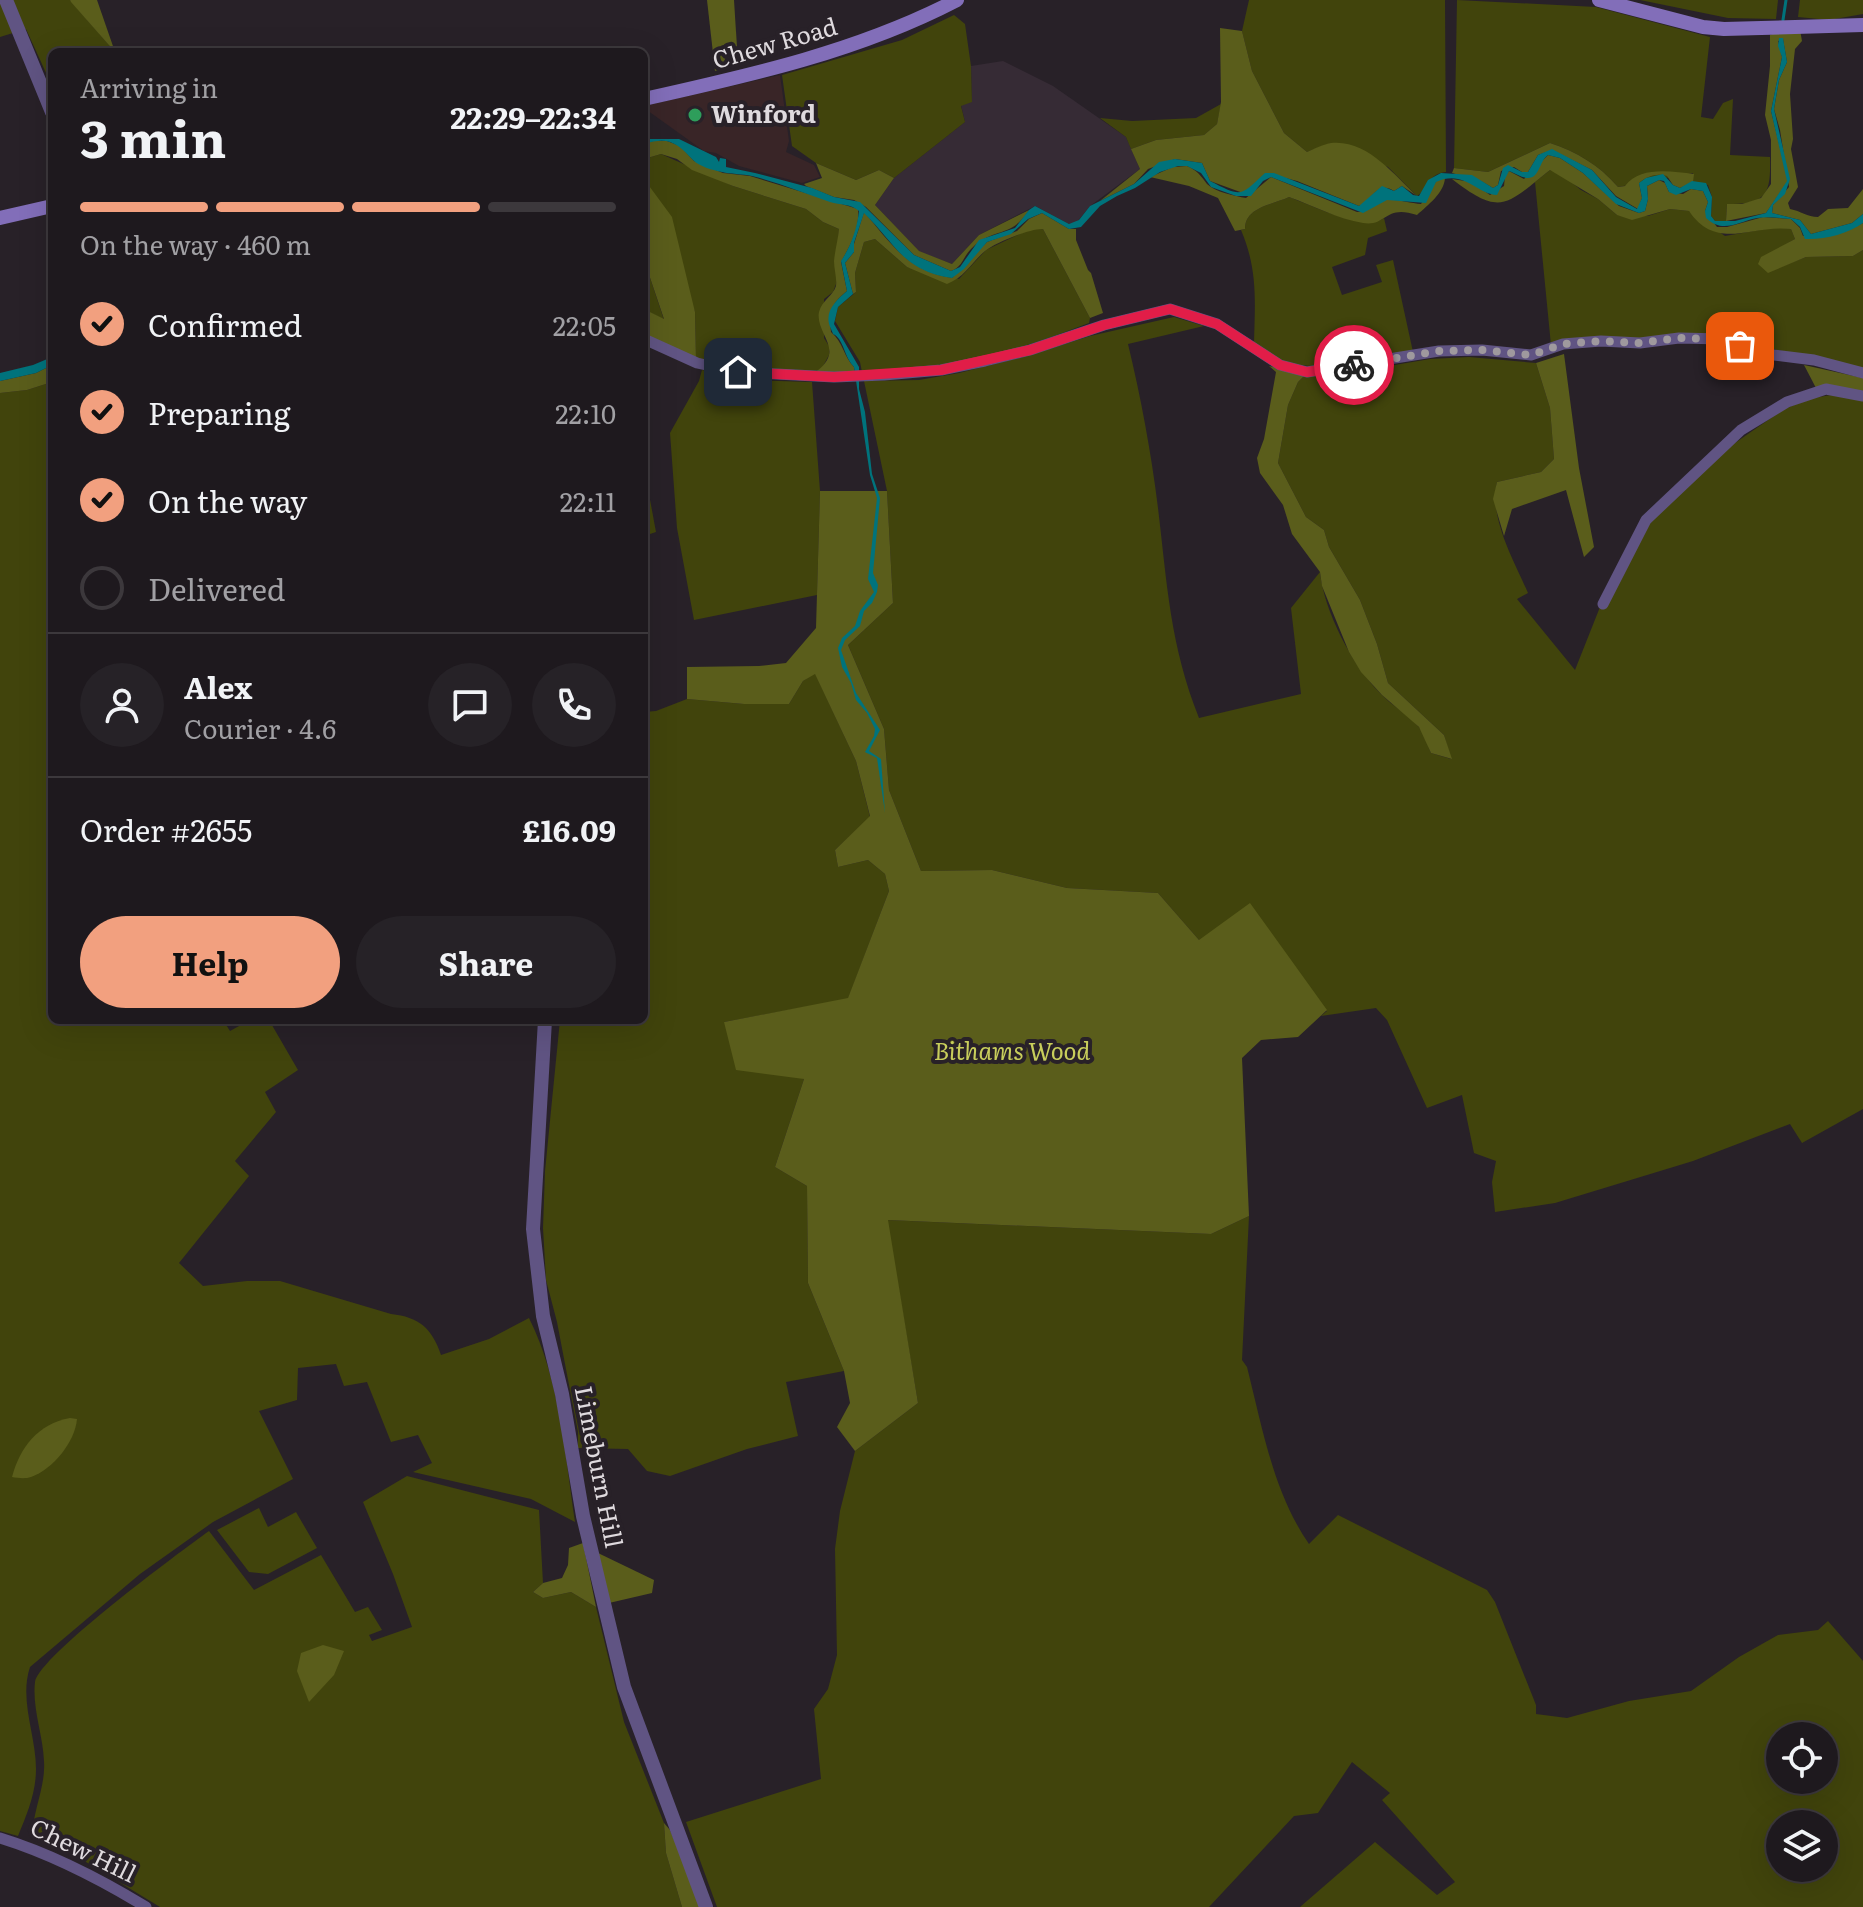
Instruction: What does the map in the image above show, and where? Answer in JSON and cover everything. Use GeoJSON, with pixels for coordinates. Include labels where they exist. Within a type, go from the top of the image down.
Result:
{"type":"FeatureCollection","features":[{"type":"Feature","properties":{"kind":"main road","name":"Chew Road"},"geometry":{"type":"LineString","coordinates":[[648,98],[756,74],[840,49],[912,22],[957,0]]}},
{"type":"Feature","properties":{"kind":"main road"},"geometry":{"type":"LineString","coordinates":[[1599,0],[1703,27],[1724,29],[1863,25]]}},
{"type":"Feature","properties":{"kind":"main road"},"geometry":{"type":"LineString","coordinates":[[0,218],[48,207]]}},
{"type":"Feature","properties":{"kind":"street"},"geometry":{"type":"LineString","coordinates":[[6,0],[48,102]]}},
{"type":"Feature","properties":{"kind":"street"},"geometry":{"type":"LineString","coordinates":[[648,341],[697,363],[738,372],[834,377],[884,375],[941,370],[985,361],[1030,350],[1104,325],[1170,309],[1217,324],[1280,365],[1307,372],[1439,351],[1482,350],[1531,355],[1563,344],[1601,341],[1640,343],[1679,338],[1723,339],[1757,353],[1814,360],[1863,373]]}},
{"type":"Feature","properties":{"kind":"street"},"geometry":{"type":"LineString","coordinates":[[1603,604],[1646,520],[1741,430],[1787,402],[1826,389],[1863,396]]}},
{"type":"Feature","properties":{"kind":"street","name":"Limeburn Hill"},"geometry":{"type":"LineString","coordinates":[[545,1024],[533,1229],[543,1316],[562,1394],[583,1516],[624,1687],[706,1907]]}},
{"type":"Feature","properties":{"kind":"street","name":"Chew Hill"},"geometry":{"type":"LineString","coordinates":[[0,1838],[41,1852],[105,1882],[146,1907]]}},
{"type":"Feature","properties":{"kind":"shaded area"},"geometry":{"type":"Polygon","coordinates":[[[0,0],[70,0],[112,48],[48,48],[48,77],[26,29],[0,37],[0,0]]]}},
{"type":"Feature","properties":{"kind":"shaded area"},"geometry":{"type":"Polygon","coordinates":[[[1249,0],[1445,0],[1446,172],[1435,175],[1417,196],[1388,167],[1331,143],[1307,152],[1284,133],[1252,71],[1242,31],[1249,0]]]}},
{"type":"Feature","properties":{"kind":"shaded area"},"geometry":{"type":"Polygon","coordinates":[[[1457,0],[1596,7],[1710,37],[1701,117],[1713,119],[1723,103],[1733,99],[1730,155],[1770,157],[1769,180],[1764,194],[1751,202],[1727,204],[1726,221],[1715,221],[1711,216],[1712,197],[1708,185],[1693,182],[1693,173],[1618,187],[1587,160],[1550,143],[1488,172],[1454,168],[1457,0]]]}},
{"type":"Feature","properties":{"kind":"shaded area"},"geometry":{"type":"Polygon","coordinates":[[[1640,0],[1778,0],[1776,19],[1728,18],[1640,0]]]}},
{"type":"Feature","properties":{"kind":"shaded area"},"geometry":{"type":"Polygon","coordinates":[[[1800,0],[1863,0],[1863,14],[1829,20],[1798,17],[1800,0]]]}},
{"type":"Feature","properties":{"kind":"shaded area"},"geometry":{"type":"Polygon","coordinates":[[[954,15],[965,24],[971,66],[972,102],[961,106],[965,122],[894,178],[879,170],[856,180],[816,163],[792,146],[782,75],[902,40],[954,15]]]}},
{"type":"Feature","properties":{"kind":"shaded area"},"geometry":{"type":"Polygon","coordinates":[[[1003,61],[1053,86],[1126,137],[1140,169],[1090,206],[1077,222],[1069,224],[1035,206],[979,235],[952,264],[919,252],[875,205],[894,178],[965,122],[961,105],[972,101],[971,66],[1003,61]]]}},
{"type":"Feature","properties":{"kind":"shaded area"},"geometry":{"type":"Polygon","coordinates":[[[780,75],[789,141],[786,152],[814,165],[820,177],[802,183],[739,166],[716,153],[704,151],[648,111],[648,105],[780,75]]]}},
{"type":"Feature","properties":{"kind":"shaded area"},"geometry":{"type":"Polygon","coordinates":[[[1221,104],[1217,124],[1204,135],[1156,140],[1131,149],[1126,137],[1100,118],[1132,121],[1196,118],[1221,104]]]}},
{"type":"Feature","properties":{"kind":"shaded area"},"geometry":{"type":"Polygon","coordinates":[[[661,154],[733,186],[806,209],[839,229],[836,284],[833,292],[824,299],[824,338],[829,346],[829,355],[822,368],[813,374],[753,370],[696,360],[695,312],[648,189],[648,158],[661,154]]]}},
{"type":"Feature","properties":{"kind":"shaded area"},"geometry":{"type":"Polygon","coordinates":[[[1550,170],[1560,173],[1617,215],[1648,216],[1670,209],[1689,211],[1725,236],[1777,227],[1791,229],[1795,239],[1783,246],[1768,272],[1806,257],[1853,256],[1863,250],[1863,370],[1724,334],[1551,345],[1535,182],[1550,170]]]}},
{"type":"Feature","properties":{"kind":"shaded area"},"geometry":{"type":"Polygon","coordinates":[[[1289,197],[1351,220],[1364,222],[1384,218],[1387,231],[1368,238],[1365,255],[1332,267],[1342,295],[1382,282],[1376,265],[1393,260],[1413,352],[1346,364],[1312,366],[1281,360],[1254,343],[1253,272],[1241,230],[1245,229],[1254,211],[1289,197]]]}},
{"type":"Feature","properties":{"kind":"shaded area"},"geometry":{"type":"Polygon","coordinates":[[[1032,228],[1043,229],[1090,318],[1089,323],[984,357],[939,365],[862,372],[860,362],[835,321],[838,307],[856,292],[855,273],[864,242],[875,239],[907,267],[959,279],[986,250],[1032,228]]]}},
{"type":"Feature","properties":{"kind":"shaded area"},"geometry":{"type":"Polygon","coordinates":[[[648,272],[664,320],[648,311],[648,272]]]}},
{"type":"Feature","properties":{"kind":"shaded area"},"geometry":{"type":"Polygon","coordinates":[[[1174,317],[1204,326],[1128,344],[1152,466],[1176,640],[1199,718],[1301,694],[1291,608],[1320,572],[1333,620],[1359,668],[1384,697],[1419,728],[1431,753],[1451,759],[1444,735],[1388,683],[1360,600],[1329,547],[1324,530],[1306,517],[1278,463],[1288,405],[1298,382],[1306,374],[1469,357],[1536,363],[1550,408],[1554,459],[1541,472],[1497,482],[1496,510],[1504,539],[1528,593],[1517,599],[1575,670],[1600,607],[1648,522],[1712,459],[1784,409],[1812,398],[1838,394],[1863,399],[1863,1109],[1802,1143],[1790,1124],[1693,1161],[1555,1203],[1495,1212],[1492,1182],[1496,1161],[1474,1153],[1462,1095],[1427,1108],[1387,1020],[1376,1008],[1321,1016],[1327,1011],[1199,940],[1158,893],[1067,888],[992,870],[921,871],[889,790],[884,729],[848,645],[893,603],[887,491],[864,381],[919,380],[959,373],[1090,336],[1174,317]]]}},
{"type":"Feature","properties":{"kind":"shaded area"},"geometry":{"type":"Polygon","coordinates":[[[702,370],[746,380],[812,382],[820,491],[817,595],[694,620],[677,528],[670,433],[702,370]]]}},
{"type":"Feature","properties":{"kind":"shaded area"},"geometry":{"type":"Polygon","coordinates":[[[48,383],[48,1024],[226,1024],[230,1031],[243,1024],[271,1024],[298,1070],[265,1092],[276,1112],[235,1161],[249,1176],[179,1263],[203,1286],[280,1281],[409,1318],[429,1331],[441,1355],[489,1339],[529,1318],[555,1392],[575,1522],[531,1499],[413,1472],[432,1463],[418,1435],[391,1442],[367,1382],[344,1386],[336,1364],[298,1368],[297,1400],[259,1411],[293,1479],[213,1522],[140,1574],[30,1667],[26,1692],[36,1778],[18,1836],[0,1831],[0,393],[27,390],[48,383]]]}},
{"type":"Feature","properties":{"kind":"shaded area"},"geometry":{"type":"Polygon","coordinates":[[[648,489],[656,532],[648,535],[648,489]]]}},
{"type":"Feature","properties":{"kind":"shaded area"},"geometry":{"type":"Polygon","coordinates":[[[815,673],[856,761],[870,817],[835,850],[838,867],[868,860],[885,874],[889,891],[848,999],[724,1022],[804,1079],[775,1167],[807,1186],[808,1283],[844,1371],[786,1382],[798,1436],[747,1449],[670,1476],[647,1471],[628,1449],[578,1448],[578,1432],[546,1280],[543,1228],[545,1171],[560,1024],[648,1024],[648,712],[687,699],[789,704],[803,681],[815,673]]]}},
{"type":"Feature","properties":{"kind":"shaded area"},"geometry":{"type":"Polygon","coordinates":[[[1249,1216],[1242,1360],[1247,1367],[1278,1481],[1297,1524],[1309,1544],[1338,1515],[1487,1590],[1495,1602],[1536,1705],[1536,1714],[1567,1718],[1629,1701],[1691,1691],[1739,1657],[1778,1635],[1818,1630],[1828,1621],[1863,1661],[1863,1907],[1300,1907],[1375,1842],[1437,1895],[1455,1882],[1382,1800],[1390,1793],[1352,1762],[1318,1813],[1294,1816],[1209,1907],[717,1907],[686,1822],[821,1779],[814,1709],[828,1689],[837,1655],[835,1549],[840,1511],[855,1451],[918,1403],[887,1220],[1211,1234],[1249,1216]]]}},
{"type":"Feature","properties":{"kind":"shaded area"},"geometry":{"type":"Polygon","coordinates":[[[407,1476],[539,1510],[543,1583],[533,1592],[543,1598],[571,1592],[596,1607],[624,1722],[664,1823],[666,1853],[682,1907],[160,1907],[68,1851],[33,1839],[44,1771],[35,1682],[42,1669],[60,1650],[113,1604],[209,1531],[254,1590],[321,1555],[355,1612],[368,1607],[382,1630],[369,1635],[372,1641],[412,1627],[363,1502],[407,1476]]]}},
{"type":"Feature","properties":{"kind":"shaded area"},"geometry":{"type":"Polygon","coordinates":[[[259,1508],[268,1527],[296,1512],[317,1548],[268,1574],[249,1572],[217,1530],[259,1508]]]}},
{"type":"Feature","properties":{"kind":"green space"},"geometry":{"type":"Polygon","coordinates":[[[97,0],[114,48],[111,48],[71,2],[97,0]]]}},
{"type":"Feature","properties":{"kind":"green space"},"geometry":{"type":"Polygon","coordinates":[[[707,0],[734,0],[738,63],[715,71],[707,0]]]}},
{"type":"Feature","properties":{"kind":"green space"},"geometry":{"type":"Polygon","coordinates":[[[1220,28],[1242,31],[1252,71],[1284,133],[1307,152],[1322,145],[1344,143],[1368,152],[1417,196],[1402,186],[1394,191],[1383,188],[1359,206],[1297,181],[1266,173],[1243,193],[1210,181],[1202,163],[1175,159],[1148,169],[1134,184],[1100,201],[1140,169],[1131,149],[1156,140],[1204,135],[1217,124],[1221,102],[1220,28]]]}},
{"type":"Feature","properties":{"kind":"green space"},"geometry":{"type":"Polygon","coordinates":[[[1782,30],[1800,30],[1802,41],[1795,49],[1790,94],[1791,149],[1798,187],[1788,203],[1790,209],[1818,217],[1828,209],[1848,208],[1863,189],[1863,214],[1852,223],[1811,234],[1800,220],[1772,213],[1773,205],[1789,187],[1780,130],[1774,109],[1779,80],[1787,62],[1783,39],[1778,41],[1782,57],[1771,111],[1788,181],[1766,213],[1726,221],[1727,204],[1742,204],[1761,198],[1771,184],[1771,140],[1765,115],[1770,35],[1782,30]]]}},
{"type":"Feature","properties":{"kind":"green space"},"geometry":{"type":"Polygon","coordinates":[[[667,141],[680,146],[694,161],[723,173],[750,176],[858,209],[856,230],[841,262],[847,291],[834,304],[830,319],[831,332],[854,367],[855,374],[813,374],[823,366],[829,355],[819,312],[836,286],[834,261],[839,229],[806,209],[733,186],[692,170],[677,159],[661,154],[648,158],[648,143],[667,141]]]}},
{"type":"Feature","properties":{"kind":"green space"},"geometry":{"type":"Polygon","coordinates":[[[1550,143],[1587,160],[1618,187],[1625,186],[1639,175],[1656,171],[1694,174],[1693,182],[1680,188],[1673,185],[1667,176],[1656,175],[1645,179],[1639,183],[1642,198],[1638,209],[1616,196],[1592,170],[1552,150],[1538,155],[1528,172],[1514,167],[1501,171],[1498,185],[1493,188],[1481,181],[1452,173],[1454,168],[1488,172],[1550,143]]]}},
{"type":"Feature","properties":{"kind":"green space"},"geometry":{"type":"Polygon","coordinates":[[[1548,155],[1560,158],[1583,173],[1619,206],[1639,213],[1645,211],[1647,186],[1659,180],[1665,183],[1669,192],[1683,194],[1691,189],[1703,191],[1708,202],[1705,211],[1717,227],[1763,217],[1791,219],[1803,236],[1851,229],[1863,223],[1863,250],[1853,256],[1806,257],[1768,273],[1758,264],[1761,257],[1795,239],[1791,229],[1723,233],[1700,223],[1689,211],[1670,209],[1632,220],[1617,215],[1598,199],[1550,170],[1523,192],[1503,202],[1482,199],[1452,179],[1472,182],[1490,195],[1504,186],[1509,171],[1524,179],[1548,155]]]}},
{"type":"Feature","properties":{"kind":"green space"},"geometry":{"type":"Polygon","coordinates":[[[816,163],[856,180],[879,170],[894,178],[875,205],[919,251],[952,264],[979,235],[1029,210],[1015,225],[979,242],[951,271],[914,255],[866,207],[854,200],[834,197],[806,186],[804,184],[822,178],[816,163]]]}},
{"type":"Feature","properties":{"kind":"green space"},"geometry":{"type":"Polygon","coordinates":[[[1187,166],[1211,187],[1231,195],[1246,198],[1271,177],[1357,212],[1385,200],[1421,204],[1437,180],[1445,178],[1439,194],[1417,215],[1398,212],[1377,222],[1363,223],[1289,197],[1254,211],[1245,229],[1235,231],[1218,198],[1189,186],[1150,177],[1173,167],[1187,166]]]}},
{"type":"Feature","properties":{"kind":"green space"},"geometry":{"type":"Polygon","coordinates":[[[648,184],[672,217],[695,312],[696,360],[648,338],[648,311],[664,319],[648,272],[648,184]]]}},
{"type":"Feature","properties":{"kind":"green space"},"geometry":{"type":"Polygon","coordinates":[[[864,212],[901,254],[923,269],[952,278],[987,242],[1017,231],[1029,219],[1042,213],[1069,229],[1076,229],[1076,240],[1091,273],[1103,313],[1090,318],[1043,229],[1022,233],[990,248],[963,274],[947,284],[907,267],[875,239],[864,242],[855,273],[856,292],[853,294],[845,263],[854,252],[864,212]]]}},
{"type":"Feature","properties":{"kind":"green space"},"geometry":{"type":"Polygon","coordinates":[[[1564,354],[1579,468],[1594,547],[1584,557],[1566,490],[1512,509],[1504,536],[1493,499],[1497,482],[1541,472],[1554,459],[1550,408],[1536,363],[1564,354]]]}},
{"type":"Feature","properties":{"kind":"green space"},"geometry":{"type":"Polygon","coordinates":[[[1804,365],[1863,378],[1863,392],[1816,388],[1804,365]]]}},
{"type":"Feature","properties":{"kind":"green space"},"geometry":{"type":"Polygon","coordinates":[[[1269,366],[1306,374],[1298,382],[1288,405],[1278,463],[1306,517],[1324,530],[1329,547],[1360,600],[1388,683],[1444,735],[1452,759],[1431,753],[1419,727],[1361,672],[1349,652],[1322,586],[1320,572],[1292,534],[1283,505],[1260,473],[1257,458],[1264,439],[1276,372],[1269,366]]]}},
{"type":"Feature","properties":{"kind":"green space"},"geometry":{"type":"Polygon","coordinates":[[[48,367],[48,383],[27,390],[0,393],[0,381],[48,367]]]}},
{"type":"Feature","properties":{"kind":"green space","name":"Bithams Wood"},"geometry":{"type":"Polygon","coordinates":[[[820,491],[887,491],[893,603],[848,645],[884,729],[889,790],[921,871],[992,870],[1067,888],[1158,893],[1199,940],[1250,903],[1327,1010],[1298,1037],[1261,1040],[1242,1058],[1249,1216],[1211,1234],[888,1220],[918,1403],[855,1451],[837,1427],[850,1403],[844,1371],[808,1283],[807,1186],[775,1167],[804,1079],[736,1070],[724,1022],[848,998],[889,891],[885,874],[868,860],[838,867],[835,850],[870,816],[856,761],[815,674],[803,681],[789,704],[687,699],[687,667],[786,663],[816,628],[820,491]]]}},
{"type":"Feature","properties":{"kind":"green space"},"geometry":{"type":"Polygon","coordinates":[[[70,1418],[77,1419],[72,1437],[55,1461],[31,1477],[12,1477],[20,1456],[32,1438],[49,1426],[70,1418]]]}},
{"type":"Feature","properties":{"kind":"green space"},"geometry":{"type":"Polygon","coordinates":[[[583,1543],[596,1607],[571,1592],[543,1598],[533,1592],[543,1583],[562,1578],[568,1565],[569,1548],[583,1543]]]}},
{"type":"Feature","properties":{"kind":"green space"},"geometry":{"type":"Polygon","coordinates":[[[598,1553],[654,1580],[652,1593],[609,1603],[598,1553]]]}},
{"type":"Feature","properties":{"kind":"green space"},"geometry":{"type":"Polygon","coordinates":[[[323,1645],[344,1651],[334,1675],[309,1702],[297,1671],[301,1653],[323,1645]]]}},
{"type":"Feature","properties":{"kind":"green space"},"geometry":{"type":"Polygon","coordinates":[[[664,1823],[670,1830],[702,1907],[682,1907],[666,1853],[664,1823]]]}},
{"type":"Feature","properties":{"kind":"water"},"geometry":{"type":"Polygon","coordinates":[[[1779,38],[1783,38],[1787,62],[1779,80],[1774,109],[1790,179],[1785,194],[1773,205],[1772,213],[1800,220],[1811,234],[1852,223],[1863,214],[1863,223],[1843,233],[1805,239],[1800,227],[1791,219],[1774,217],[1757,218],[1730,226],[1718,225],[1706,218],[1708,202],[1703,191],[1691,189],[1676,195],[1669,192],[1664,181],[1659,180],[1647,186],[1645,211],[1639,213],[1616,204],[1583,173],[1560,158],[1548,155],[1532,177],[1509,171],[1497,195],[1462,180],[1446,179],[1436,182],[1426,203],[1387,200],[1363,213],[1271,177],[1263,181],[1251,196],[1236,196],[1211,187],[1201,173],[1187,166],[1178,166],[1160,172],[1100,206],[1081,227],[1069,229],[1042,213],[1028,219],[1011,234],[987,242],[952,278],[922,269],[911,262],[864,213],[854,252],[845,263],[853,294],[838,307],[834,324],[859,367],[859,389],[865,412],[872,474],[880,498],[873,573],[878,585],[860,626],[845,640],[841,650],[856,693],[880,730],[869,751],[881,759],[885,813],[877,758],[865,752],[875,729],[856,700],[842,667],[838,648],[842,638],[855,626],[860,611],[874,592],[868,579],[877,498],[870,475],[854,367],[833,334],[828,318],[835,303],[847,291],[841,261],[853,237],[859,211],[748,175],[707,168],[672,143],[648,143],[648,139],[679,139],[716,157],[719,162],[720,158],[726,159],[726,167],[860,202],[914,255],[951,271],[960,267],[979,240],[1015,228],[1035,206],[1069,224],[1079,220],[1090,206],[1134,184],[1159,162],[1175,159],[1202,163],[1210,181],[1235,192],[1245,190],[1265,173],[1274,173],[1359,206],[1382,186],[1394,191],[1402,186],[1419,196],[1428,180],[1441,173],[1472,175],[1493,188],[1498,185],[1503,168],[1508,165],[1528,172],[1538,155],[1552,149],[1592,170],[1616,197],[1637,209],[1642,198],[1639,183],[1646,178],[1663,174],[1680,188],[1692,181],[1706,183],[1712,197],[1711,216],[1715,221],[1735,221],[1766,213],[1787,181],[1771,111],[1782,57],[1779,38]]]}},
{"type":"Feature","properties":{"kind":"water"},"geometry":{"type":"Polygon","coordinates":[[[48,359],[48,367],[36,373],[0,381],[0,373],[48,359]]]}},
{"type":"Feature","properties":{"kind":"waterway"},"geometry":{"type":"LineString","coordinates":[[1783,20],[1786,0]]}},
{"type":"Feature","properties":{"kind":"way so far"},"geometry":{"type":"LineString","coordinates":[[1354,365],[1439,351],[1482,350],[1531,355],[1563,344],[1601,341],[1640,343],[1679,338],[1723,339],[1740,346]]}},
{"type":"Feature","properties":{"kind":"place","name":"Winford"},"geometry":{"type":"Point","coordinates":[695,115]}},
{"type":"Feature","properties":{"kind":"route"},"geometry":{"type":"LineString","coordinates":[[738,372],[834,377],[941,370],[1030,350],[1062,337],[1170,309],[1217,324],[1280,365],[1307,372],[1354,365]]}}]}
